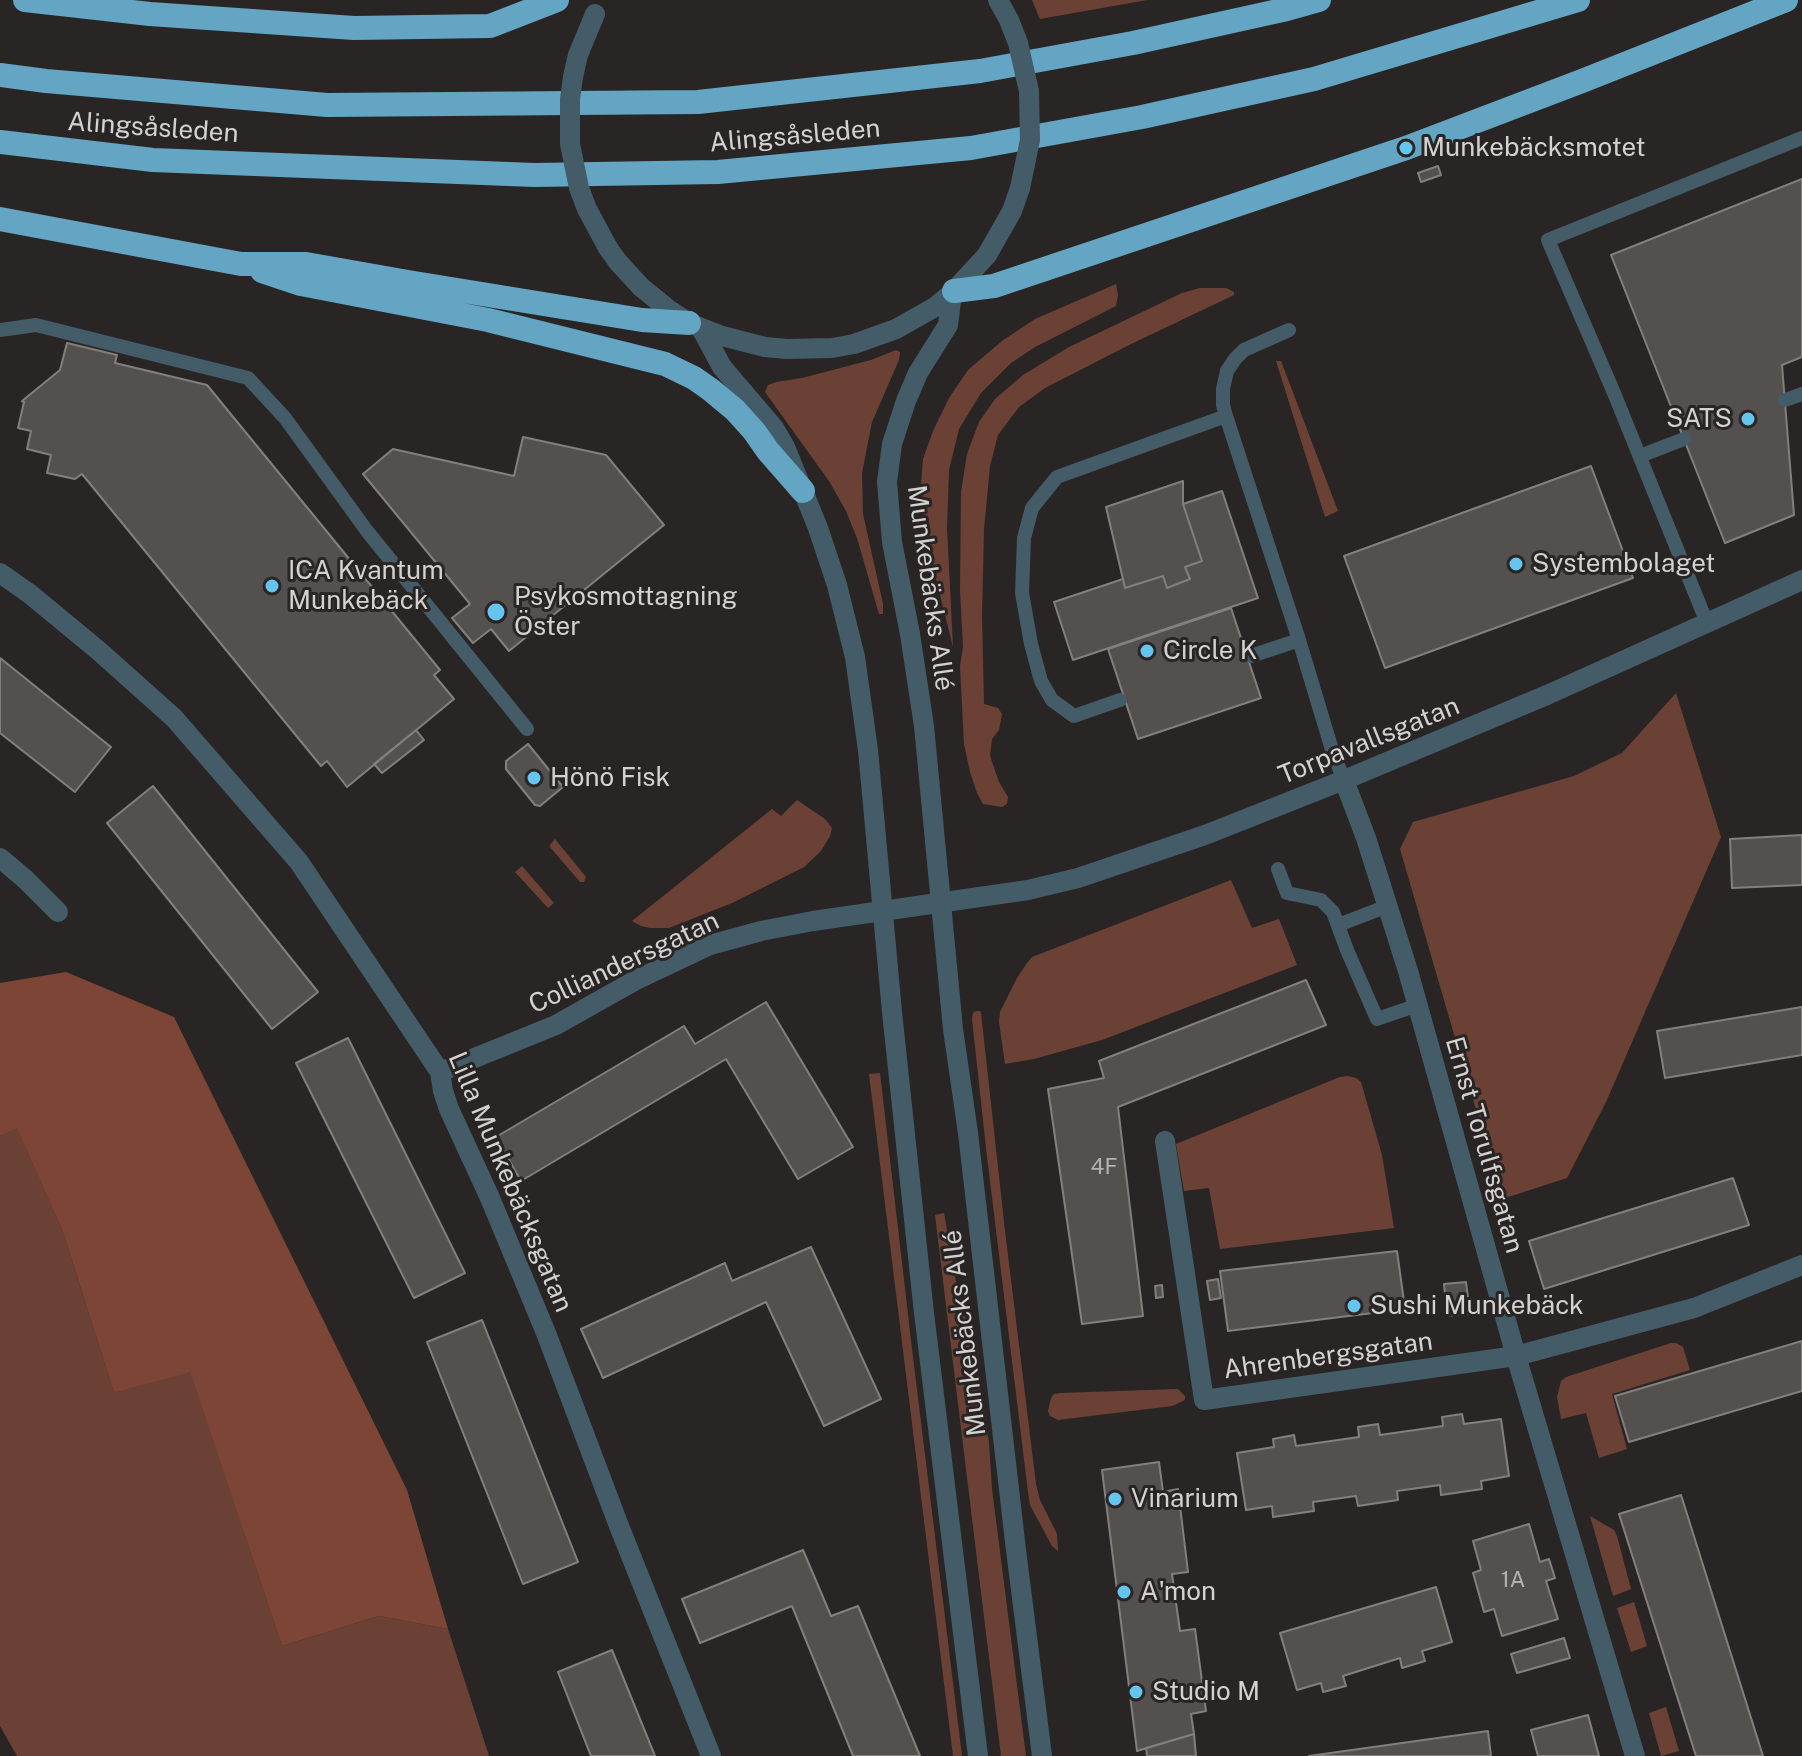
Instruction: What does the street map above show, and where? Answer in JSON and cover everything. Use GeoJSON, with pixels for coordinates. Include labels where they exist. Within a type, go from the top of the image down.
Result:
{"type":"FeatureCollection","features":[{"type":"Feature","properties":{"kind":"highway"},"geometry":{"type":"LineString","coordinates":[[25,0],[150,14],[354,28],[490,26],[557,0]]}},
{"type":"Feature","properties":{"kind":"highway","name":"Alingsåsleden"},"geometry":{"type":"LineString","coordinates":[[0,75],[327,105],[698,102],[980,71],[1133,43],[1319,0]]}},
{"type":"Feature","properties":{"kind":"highway","name":"Alingsåsleden"},"geometry":{"type":"LineString","coordinates":[[0,142],[153,160],[200,162],[534,175],[718,172],[971,148],[1142,117],[1314,79],[1578,0]]}},
{"type":"Feature","properties":{"kind":"highway"},"geometry":{"type":"LineString","coordinates":[[953,292],[994,286],[1406,148],[1786,0]]}},
{"type":"Feature","properties":{"kind":"highway"},"geometry":{"type":"LineString","coordinates":[[0,219],[241,264],[301,284],[488,320],[665,364],[694,378],[735,410],[803,491]]}},
{"type":"Feature","properties":{"kind":"highway"},"geometry":{"type":"LineString","coordinates":[[241,264],[306,264],[642,320],[695,325]]}},
{"type":"Feature","properties":{"kind":"street"},"geometry":{"type":"LineString","coordinates":[[598,7],[582,44],[570,99],[570,144],[574,166],[583,198],[597,229],[618,262],[641,287],[668,309],[722,336],[787,349],[832,348],[896,329],[953,292],[987,255],[1012,211],[1030,140],[1029,91],[1018,43],[998,0]]}},
{"type":"Feature","properties":{"kind":"street","name":"Munkebäcks Allé"},"geometry":{"type":"LineString","coordinates":[[953,292],[948,325],[918,373],[906,401],[892,444],[887,482],[892,542],[924,726],[953,1029],[1042,1756]]}},
{"type":"Feature","properties":{"kind":"street","name":"Munkebäcks Allé"},"geometry":{"type":"LineString","coordinates":[[695,325],[722,367],[774,428],[785,447],[818,528],[837,585],[855,657],[868,750],[924,1313],[978,1756]]}},
{"type":"Feature","properties":{"kind":"street","name":"Lilla Munkebäcksgatan"},"geometry":{"type":"LineString","coordinates":[[0,573],[99,651],[174,718],[299,862],[440,1072],[449,1109],[546,1333],[711,1756]]}},
{"type":"Feature","properties":{"kind":"street","name":"Torpavallsgatan"},"geometry":{"type":"LineString","coordinates":[[941,903],[1028,890],[1078,878],[1205,835],[1547,695],[1802,580]]}},
{"type":"Feature","properties":{"kind":"street","name":"Ernst Torulfsgatan"},"geometry":{"type":"LineString","coordinates":[[1344,780],[1388,906],[1418,1005],[1516,1356],[1635,1756]]}},
{"type":"Feature","properties":{"kind":"street"},"geometry":{"type":"LineString","coordinates":[[0,858],[58,912]]}},
{"type":"Feature","properties":{"kind":"street"},"geometry":{"type":"LineString","coordinates":[[883,911],[941,903]]}},
{"type":"Feature","properties":{"kind":"street","name":"Colliandersgatan"},"geometry":{"type":"LineString","coordinates":[[440,1072],[556,1025],[636,980],[710,945],[761,931],[883,911]]}},
{"type":"Feature","properties":{"kind":"street","name":"Ahrenbergsgatan"},"geometry":{"type":"LineString","coordinates":[[1165,1141],[1204,1400],[1516,1356],[1694,1308],[1802,1265]]}},
{"type":"Feature","properties":{"kind":"lane"},"geometry":{"type":"LineString","coordinates":[[1707,623],[1548,240],[1802,138]]}},
{"type":"Feature","properties":{"kind":"lane"},"geometry":{"type":"LineString","coordinates":[[0,330],[36,325],[248,378],[285,418],[367,531],[527,729]]}},
{"type":"Feature","properties":{"kind":"lane"},"geometry":{"type":"LineString","coordinates":[[1289,330],[1244,350],[1235,359],[1227,371],[1223,405],[1344,780]]}},
{"type":"Feature","properties":{"kind":"lane"},"geometry":{"type":"LineString","coordinates":[[1785,400],[1802,394]]}},
{"type":"Feature","properties":{"kind":"lane"},"geometry":{"type":"LineString","coordinates":[[1120,700],[1074,716],[1052,700],[1041,681],[1022,593],[1024,538],[1032,508],[1057,477],[1226,416]]}},
{"type":"Feature","properties":{"kind":"lane"},"geometry":{"type":"LineString","coordinates":[[1640,456],[1684,439]]}},
{"type":"Feature","properties":{"kind":"lane"},"geometry":{"type":"LineString","coordinates":[[1251,656],[1299,640]]}},
{"type":"Feature","properties":{"kind":"lane"},"geometry":{"type":"LineString","coordinates":[[1278,869],[1287,893],[1321,900],[1333,912],[1377,1019],[1418,1005]]}},
{"type":"Feature","properties":{"kind":"lane"},"geometry":{"type":"LineString","coordinates":[[1338,925],[1388,906]]}},
{"type":"Feature","properties":{"kind":"shaded area"},"geometry":{"type":"Polygon","coordinates":[[[1032,0],[1147,0],[1040,19],[1032,0]]]}},
{"type":"Feature","properties":{"kind":"shaded area"},"geometry":{"type":"Polygon","coordinates":[[[1116,284],[1116,306],[1035,347],[1011,363],[981,393],[959,429],[949,470],[947,528],[953,647],[920,497],[923,459],[933,431],[949,398],[968,370],[1002,341],[1035,319],[1116,284]]]}},
{"type":"Feature","properties":{"kind":"shaded area"},"geometry":{"type":"Polygon","coordinates":[[[1200,288],[1226,288],[1234,295],[1045,388],[1019,407],[998,435],[990,466],[984,529],[984,704],[998,708],[1002,714],[999,730],[992,739],[990,756],[1008,797],[1007,804],[1002,807],[983,804],[970,772],[964,744],[960,666],[963,647],[961,492],[967,454],[979,422],[995,399],[1023,375],[1069,347],[1182,293],[1200,288]]]}},
{"type":"Feature","properties":{"kind":"shaded area"},"geometry":{"type":"Polygon","coordinates":[[[896,350],[900,352],[899,360],[872,422],[862,473],[863,514],[883,604],[883,614],[879,614],[846,511],[829,481],[765,392],[768,385],[776,382],[871,360],[896,350]]]}},
{"type":"Feature","properties":{"kind":"shaded area"},"geometry":{"type":"Polygon","coordinates":[[[1276,361],[1281,361],[1338,511],[1325,517],[1276,361]]]}},
{"type":"Feature","properties":{"kind":"shaded area"},"geometry":{"type":"Polygon","coordinates":[[[1676,693],[1721,837],[1606,1102],[1567,1178],[1502,1199],[1400,849],[1413,822],[1574,776],[1622,753],[1676,693]]]}},
{"type":"Feature","properties":{"kind":"shaded area"},"geometry":{"type":"Polygon","coordinates":[[[797,800],[825,819],[832,828],[821,851],[804,867],[732,903],[669,928],[650,928],[632,921],[772,809],[781,816],[797,800]]]}},
{"type":"Feature","properties":{"kind":"shaded area"},"geometry":{"type":"Polygon","coordinates":[[[555,839],[586,877],[584,882],[580,882],[550,847],[555,839]]]}},
{"type":"Feature","properties":{"kind":"shaded area"},"geometry":{"type":"Polygon","coordinates":[[[522,866],[554,903],[548,908],[515,872],[522,866]]]}},
{"type":"Feature","properties":{"kind":"shaded area"},"geometry":{"type":"Polygon","coordinates":[[[1231,880],[1252,928],[1279,919],[1297,965],[1102,1040],[1005,1064],[1000,1012],[1017,978],[1032,957],[1231,880]]]}},
{"type":"Feature","properties":{"kind":"shaded area"},"geometry":{"type":"Polygon","coordinates":[[[66,972],[174,1017],[407,1490],[448,1629],[379,1616],[282,1646],[190,1372],[114,1393],[63,1232],[17,1128],[0,1136],[0,983],[66,972]]]}},
{"type":"Feature","properties":{"kind":"shaded area"},"geometry":{"type":"Polygon","coordinates":[[[976,1011],[981,1013],[1036,1484],[1040,1500],[1057,1534],[1058,1551],[1052,1546],[1030,1505],[1028,1492],[972,1019],[976,1011]]]}},
{"type":"Feature","properties":{"kind":"shaded area"},"geometry":{"type":"Polygon","coordinates":[[[880,1073],[962,1756],[953,1756],[869,1074],[880,1073]]]}},
{"type":"Feature","properties":{"kind":"shaded area"},"geometry":{"type":"Polygon","coordinates":[[[1348,1076],[1361,1082],[1382,1155],[1394,1228],[1220,1249],[1209,1188],[1184,1191],[1176,1144],[1348,1076]]]}},
{"type":"Feature","properties":{"kind":"shaded area"},"geometry":{"type":"Polygon","coordinates":[[[17,1127],[63,1232],[114,1393],[190,1371],[282,1646],[379,1616],[448,1629],[489,1756],[17,1756],[0,1726],[0,1136],[17,1127]]]}},
{"type":"Feature","properties":{"kind":"shaded area"},"geometry":{"type":"Polygon","coordinates":[[[944,1213],[956,1282],[972,1331],[989,1443],[992,1489],[1026,1756],[1001,1756],[935,1215],[944,1213]]]}},
{"type":"Feature","properties":{"kind":"shaded area"},"geometry":{"type":"Polygon","coordinates":[[[1671,1343],[1683,1347],[1690,1370],[1612,1394],[1627,1449],[1599,1458],[1586,1413],[1561,1419],[1557,1397],[1561,1381],[1671,1343]]]}},
{"type":"Feature","properties":{"kind":"shaded area"},"geometry":{"type":"Polygon","coordinates":[[[1178,1389],[1185,1400],[1172,1406],[1058,1420],[1048,1411],[1054,1394],[1178,1389]]]}},
{"type":"Feature","properties":{"kind":"shaded area"},"geometry":{"type":"Polygon","coordinates":[[[1590,1516],[1614,1530],[1631,1589],[1613,1596],[1590,1516]]]}},
{"type":"Feature","properties":{"kind":"shaded area"},"geometry":{"type":"Polygon","coordinates":[[[1634,1602],[1647,1646],[1631,1652],[1617,1608],[1634,1602]]]}},
{"type":"Feature","properties":{"kind":"shaded area"},"geometry":{"type":"Polygon","coordinates":[[[1666,1707],[1679,1751],[1661,1756],[1649,1713],[1666,1707]]]}},
{"type":"Feature","properties":{"kind":"building"},"geometry":{"type":"Polygon","coordinates":[[[1438,166],[1441,175],[1421,182],[1418,173],[1438,166]]]}},
{"type":"Feature","properties":{"kind":"building"},"geometry":{"type":"Polygon","coordinates":[[[1802,179],[1802,357],[1782,365],[1794,515],[1725,543],[1611,255],[1802,179]]]}},
{"type":"Feature","properties":{"kind":"building","name":"ICA Kvantum Munkebäck"},"geometry":{"type":"Polygon","coordinates":[[[67,343],[117,355],[115,363],[207,385],[440,670],[434,675],[454,699],[347,787],[327,761],[321,766],[82,474],[75,479],[47,473],[51,455],[27,449],[31,431],[18,428],[22,401],[60,370],[67,343]]]}},
{"type":"Feature","properties":{"kind":"building"},"geometry":{"type":"Polygon","coordinates":[[[523,437],[606,455],[664,525],[509,651],[491,629],[473,643],[452,618],[470,604],[363,474],[393,449],[514,476],[523,437]]]}},
{"type":"Feature","properties":{"kind":"building"},"geometry":{"type":"Polygon","coordinates":[[[1591,466],[1633,578],[1385,668],[1344,556],[1591,466]]]}},
{"type":"Feature","properties":{"kind":"building"},"geometry":{"type":"Polygon","coordinates":[[[1183,481],[1183,504],[1202,561],[1185,567],[1190,579],[1167,588],[1163,576],[1125,588],[1106,507],[1183,481]]]}},
{"type":"Feature","properties":{"kind":"building"},"geometry":{"type":"Polygon","coordinates":[[[1222,491],[1258,598],[1073,660],[1054,602],[1123,579],[1125,588],[1163,576],[1167,588],[1190,579],[1185,567],[1202,561],[1183,504],[1222,491]]]}},
{"type":"Feature","properties":{"kind":"building"},"geometry":{"type":"Polygon","coordinates":[[[1231,608],[1261,698],[1138,739],[1108,649],[1231,608]]]}},
{"type":"Feature","properties":{"kind":"building"},"geometry":{"type":"Polygon","coordinates":[[[0,658],[111,747],[75,792],[0,733],[0,658]]]}},
{"type":"Feature","properties":{"kind":"building"},"geometry":{"type":"Polygon","coordinates":[[[416,730],[424,740],[382,773],[374,764],[416,730]]]}},
{"type":"Feature","properties":{"kind":"building","name":"Hönö Fisk"},"geometry":{"type":"Polygon","coordinates":[[[528,744],[563,787],[540,806],[535,805],[506,769],[506,761],[528,744]]]}},
{"type":"Feature","properties":{"kind":"building"},"geometry":{"type":"Polygon","coordinates":[[[153,786],[318,992],[272,1029],[107,823],[153,786]]]}},
{"type":"Feature","properties":{"kind":"building"},"geometry":{"type":"Polygon","coordinates":[[[1802,835],[1802,885],[1732,888],[1730,839],[1802,835]]]}},
{"type":"Feature","properties":{"kind":"building"},"geometry":{"type":"Polygon","coordinates":[[[1306,980],[1326,1025],[1118,1107],[1143,1316],[1082,1324],[1048,1089],[1104,1078],[1099,1061],[1306,980]]]}},
{"type":"Feature","properties":{"kind":"building"},"geometry":{"type":"Polygon","coordinates":[[[766,1002],[853,1147],[798,1179],[726,1059],[521,1181],[496,1137],[684,1026],[695,1044],[766,1002]]]}},
{"type":"Feature","properties":{"kind":"building"},"geometry":{"type":"Polygon","coordinates":[[[1802,1007],[1802,1055],[1665,1078],[1657,1031],[1802,1007]]]}},
{"type":"Feature","properties":{"kind":"building"},"geometry":{"type":"Polygon","coordinates":[[[348,1038],[465,1273],[414,1298],[296,1063],[348,1038]]]}},
{"type":"Feature","properties":{"kind":"building"},"geometry":{"type":"Polygon","coordinates":[[[1733,1178],[1749,1225],[1544,1289],[1529,1241],[1733,1178]]]}},
{"type":"Feature","properties":{"kind":"building"},"geometry":{"type":"Polygon","coordinates":[[[811,1247],[881,1399],[824,1426],[766,1302],[603,1378],[581,1329],[725,1263],[732,1281],[811,1247]]]}},
{"type":"Feature","properties":{"kind":"building"},"geometry":{"type":"Polygon","coordinates":[[[1397,1251],[1405,1309],[1228,1331],[1220,1271],[1397,1251]]]}},
{"type":"Feature","properties":{"kind":"building"},"geometry":{"type":"Polygon","coordinates":[[[1218,1279],[1221,1298],[1210,1300],[1207,1281],[1218,1279]]]}},
{"type":"Feature","properties":{"kind":"building"},"geometry":{"type":"Polygon","coordinates":[[[1466,1282],[1470,1314],[1447,1316],[1444,1284],[1466,1282]]]}},
{"type":"Feature","properties":{"kind":"building"},"geometry":{"type":"Polygon","coordinates":[[[1162,1285],[1163,1297],[1156,1298],[1155,1286],[1162,1285]]]}},
{"type":"Feature","properties":{"kind":"building"},"geometry":{"type":"Polygon","coordinates":[[[482,1320],[578,1562],[523,1584],[427,1342],[482,1320]]]}},
{"type":"Feature","properties":{"kind":"building"},"geometry":{"type":"Polygon","coordinates":[[[1802,1341],[1802,1391],[1629,1442],[1615,1396],[1802,1341]]]}},
{"type":"Feature","properties":{"kind":"building"},"geometry":{"type":"Polygon","coordinates":[[[1462,1414],[1464,1424],[1501,1419],[1509,1476],[1481,1481],[1482,1489],[1441,1495],[1440,1485],[1397,1491],[1398,1500],[1358,1506],[1356,1496],[1313,1502],[1314,1511],[1273,1517],[1272,1506],[1246,1510],[1237,1453],[1274,1447],[1273,1439],[1294,1435],[1296,1446],[1359,1437],[1358,1427],[1378,1424],[1380,1435],[1443,1426],[1442,1417],[1462,1414]]]}},
{"type":"Feature","properties":{"kind":"building"},"geometry":{"type":"Polygon","coordinates":[[[1159,1462],[1163,1492],[1178,1489],[1188,1572],[1172,1574],[1180,1631],[1195,1629],[1206,1711],[1191,1714],[1194,1734],[1137,1751],[1102,1470],[1159,1462]]]}},
{"type":"Feature","properties":{"kind":"building"},"geometry":{"type":"Polygon","coordinates":[[[1681,1495],[1763,1756],[1696,1756],[1619,1514],[1681,1495]]]}},
{"type":"Feature","properties":{"kind":"building"},"geometry":{"type":"Polygon","coordinates":[[[1529,1524],[1540,1562],[1549,1559],[1555,1578],[1546,1581],[1558,1619],[1502,1636],[1494,1609],[1484,1612],[1473,1573],[1481,1570],[1473,1541],[1529,1524]]]}},
{"type":"Feature","properties":{"kind":"building"},"geometry":{"type":"Polygon","coordinates":[[[803,1550],[831,1616],[858,1606],[920,1756],[853,1756],[792,1606],[700,1643],[682,1599],[803,1550]]]}},
{"type":"Feature","properties":{"kind":"building"},"geometry":{"type":"Polygon","coordinates":[[[1436,1587],[1452,1642],[1422,1651],[1425,1661],[1402,1668],[1400,1658],[1343,1676],[1346,1686],[1323,1692],[1321,1683],[1297,1690],[1280,1633],[1436,1587]]]}},
{"type":"Feature","properties":{"kind":"building"},"geometry":{"type":"Polygon","coordinates":[[[1564,1638],[1570,1658],[1517,1673],[1511,1654],[1564,1638]]]}},
{"type":"Feature","properties":{"kind":"building"},"geometry":{"type":"Polygon","coordinates":[[[612,1650],[655,1756],[591,1756],[558,1672],[612,1650]]]}},
{"type":"Feature","properties":{"kind":"building"},"geometry":{"type":"Polygon","coordinates":[[[1588,1715],[1599,1756],[1538,1756],[1531,1730],[1588,1715]]]}},
{"type":"Feature","properties":{"kind":"building"},"geometry":{"type":"Polygon","coordinates":[[[1488,1731],[1491,1756],[1309,1756],[1488,1731]]]}},
{"type":"Feature","properties":{"kind":"building"},"geometry":{"type":"Polygon","coordinates":[[[1194,1734],[1196,1756],[1147,1756],[1146,1748],[1194,1734]]]}},
{"type":"Feature","properties":{"kind":"place","name":"Munkebäcksmotet"},"geometry":{"type":"Point","coordinates":[1406,148]}},
{"type":"Feature","properties":{"kind":"place","name":"SATS"},"geometry":{"type":"Point","coordinates":[1748,419]}},
{"type":"Feature","properties":{"kind":"place","name":"Systembolaget"},"geometry":{"type":"Point","coordinates":[1516,564]}},
{"type":"Feature","properties":{"kind":"place","name":"ICA Kvantum Munkebäck"},"geometry":{"type":"Point","coordinates":[272,586]}},
{"type":"Feature","properties":{"kind":"place","name":"Psykosmottagning Öster"},"geometry":{"type":"Point","coordinates":[496,612]}},
{"type":"Feature","properties":{"kind":"place","name":"Circle K"},"geometry":{"type":"Point","coordinates":[1147,651]}},
{"type":"Feature","properties":{"kind":"place","name":"Hönö Fisk"},"geometry":{"type":"Point","coordinates":[534,778]}},
{"type":"Feature","properties":{"kind":"place","name":"Sushi Munkebäck"},"geometry":{"type":"Point","coordinates":[1354,1306]}},
{"type":"Feature","properties":{"kind":"place","name":"Vinarium"},"geometry":{"type":"Point","coordinates":[1115,1499]}},
{"type":"Feature","properties":{"kind":"place","name":"A'mon"},"geometry":{"type":"Point","coordinates":[1124,1592]}},
{"type":"Feature","properties":{"kind":"place","name":"Studio M"},"geometry":{"type":"Point","coordinates":[1136,1692]}}]}
